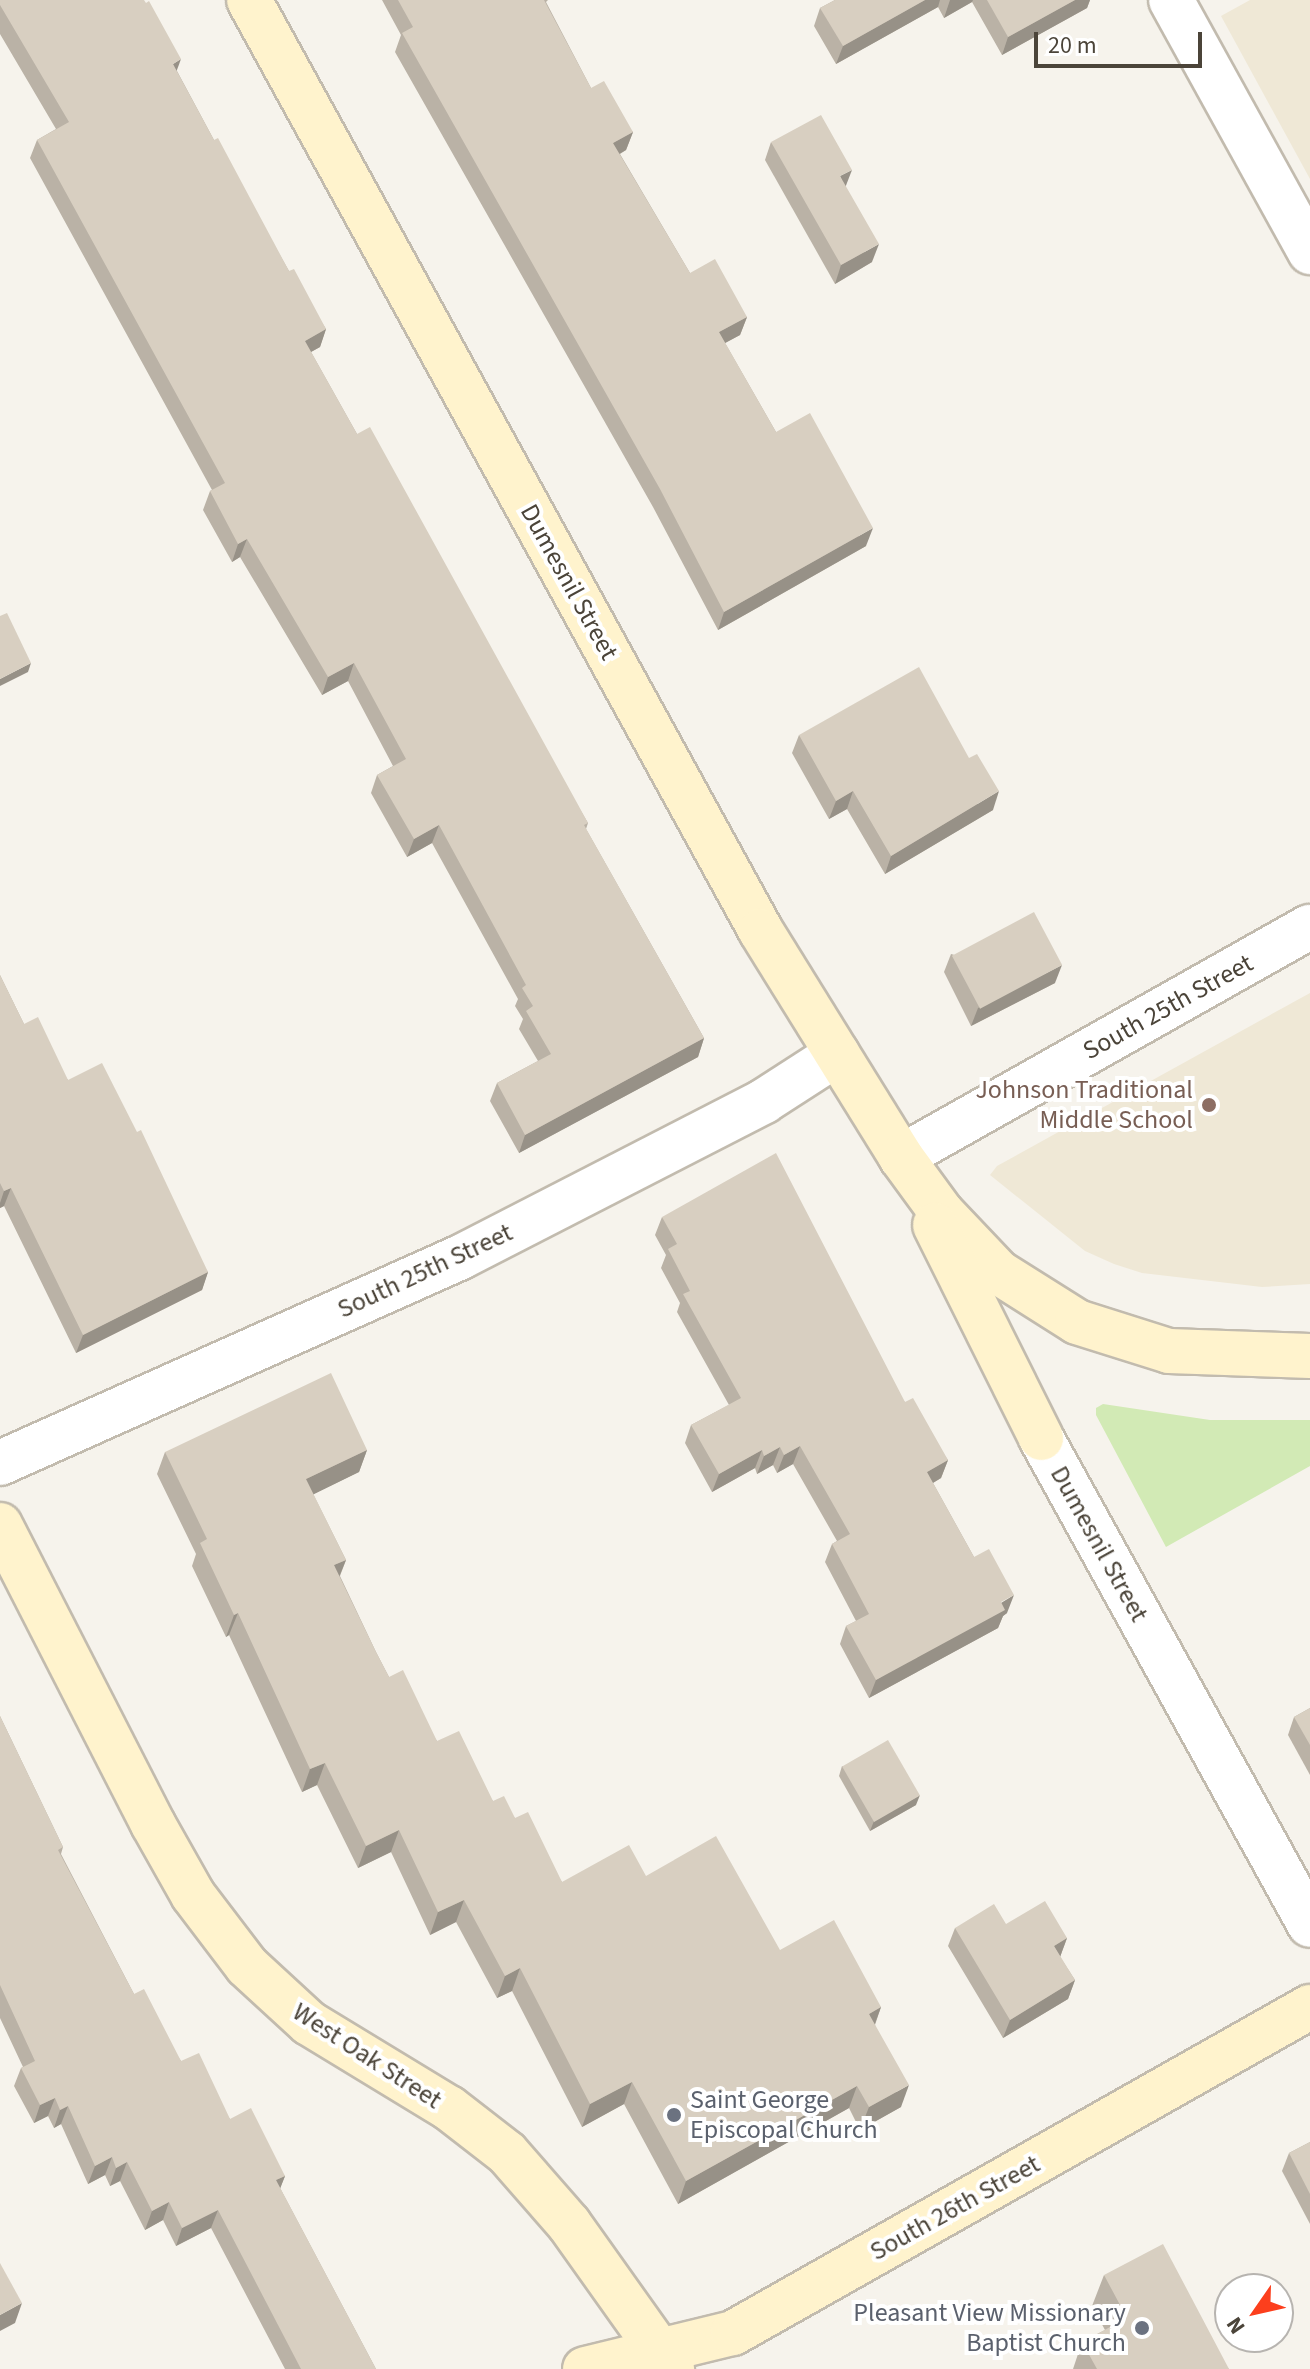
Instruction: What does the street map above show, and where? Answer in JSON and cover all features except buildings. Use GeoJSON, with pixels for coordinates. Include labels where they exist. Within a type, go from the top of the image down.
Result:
{"type":"FeatureCollection","features":[{"type":"Feature","properties":{"kind":"main road","name":"Dumesnil Street"},"geometry":{"type":"LineString","coordinates":[[249,0],[761,931],[901,1157],[942,1213],[998,1272],[1077,1322],[1169,1351],[1310,1356]]}},
{"type":"Feature","properties":{"kind":"main road","name":"Dumesnil Street"},"geometry":{"type":"LineString","coordinates":[[901,1157],[1041,1438]]}},
{"type":"Feature","properties":{"kind":"main road","name":"West Oak Street"},"geometry":{"type":"LineString","coordinates":[[0,1525],[153,1824],[193,1895],[247,1966],[309,2023],[449,2108],[507,2153],[569,2224],[664,2360]]}},
{"type":"Feature","properties":{"kind":"main road","name":"South 26th Street"},"geometry":{"type":"LineString","coordinates":[[585,2369],[664,2360],[733,2333],[1310,2007]]}},
{"type":"Feature","properties":{"kind":"street"},"geometry":{"type":"LineString","coordinates":[[1171,0],[1310,252]]}},
{"type":"Feature","properties":{"kind":"street","name":"South 25th Street"},"geometry":{"type":"LineString","coordinates":[[901,1157],[1310,927]]}},
{"type":"Feature","properties":{"kind":"street","name":"South 25th Street"},"geometry":{"type":"LineString","coordinates":[[0,1463],[461,1257],[764,1101],[837,1054]]}},
{"type":"Feature","properties":{"kind":"street","name":"Dumesnil Street"},"geometry":{"type":"LineString","coordinates":[[1041,1438],[1310,1925]]}},
{"type":"Feature","properties":{"kind":"shaded area"},"geometry":{"type":"Polygon","coordinates":[[[1250,0],[1310,0],[1310,179],[1221,16],[1250,0]]]}},
{"type":"Feature","properties":{"kind":"shaded area","name":"Johnson Traditional Middle School"},"geometry":{"type":"Polygon","coordinates":[[[1310,993],[1310,1284],[1262,1287],[1142,1273],[1114,1264],[1085,1251],[990,1175],[997,1166],[1310,993]]]}},
{"type":"Feature","properties":{"kind":"green space"},"geometry":{"type":"Polygon","coordinates":[[[1103,1404],[1210,1420],[1310,1420],[1310,1466],[1166,1547],[1096,1415],[1096,1408],[1103,1404]]]}},
{"type":"Feature","properties":{"kind":"place","name":"Johnson Traditional Middle School"},"geometry":{"type":"Point","coordinates":[1209,1105]}},
{"type":"Feature","properties":{"kind":"place","name":"Saint George Episcopal Church"},"geometry":{"type":"Point","coordinates":[674,2115]}},
{"type":"Feature","properties":{"kind":"place","name":"Pleasant View Missionary Baptist Church"},"geometry":{"type":"Point","coordinates":[1142,2328]}}]}
